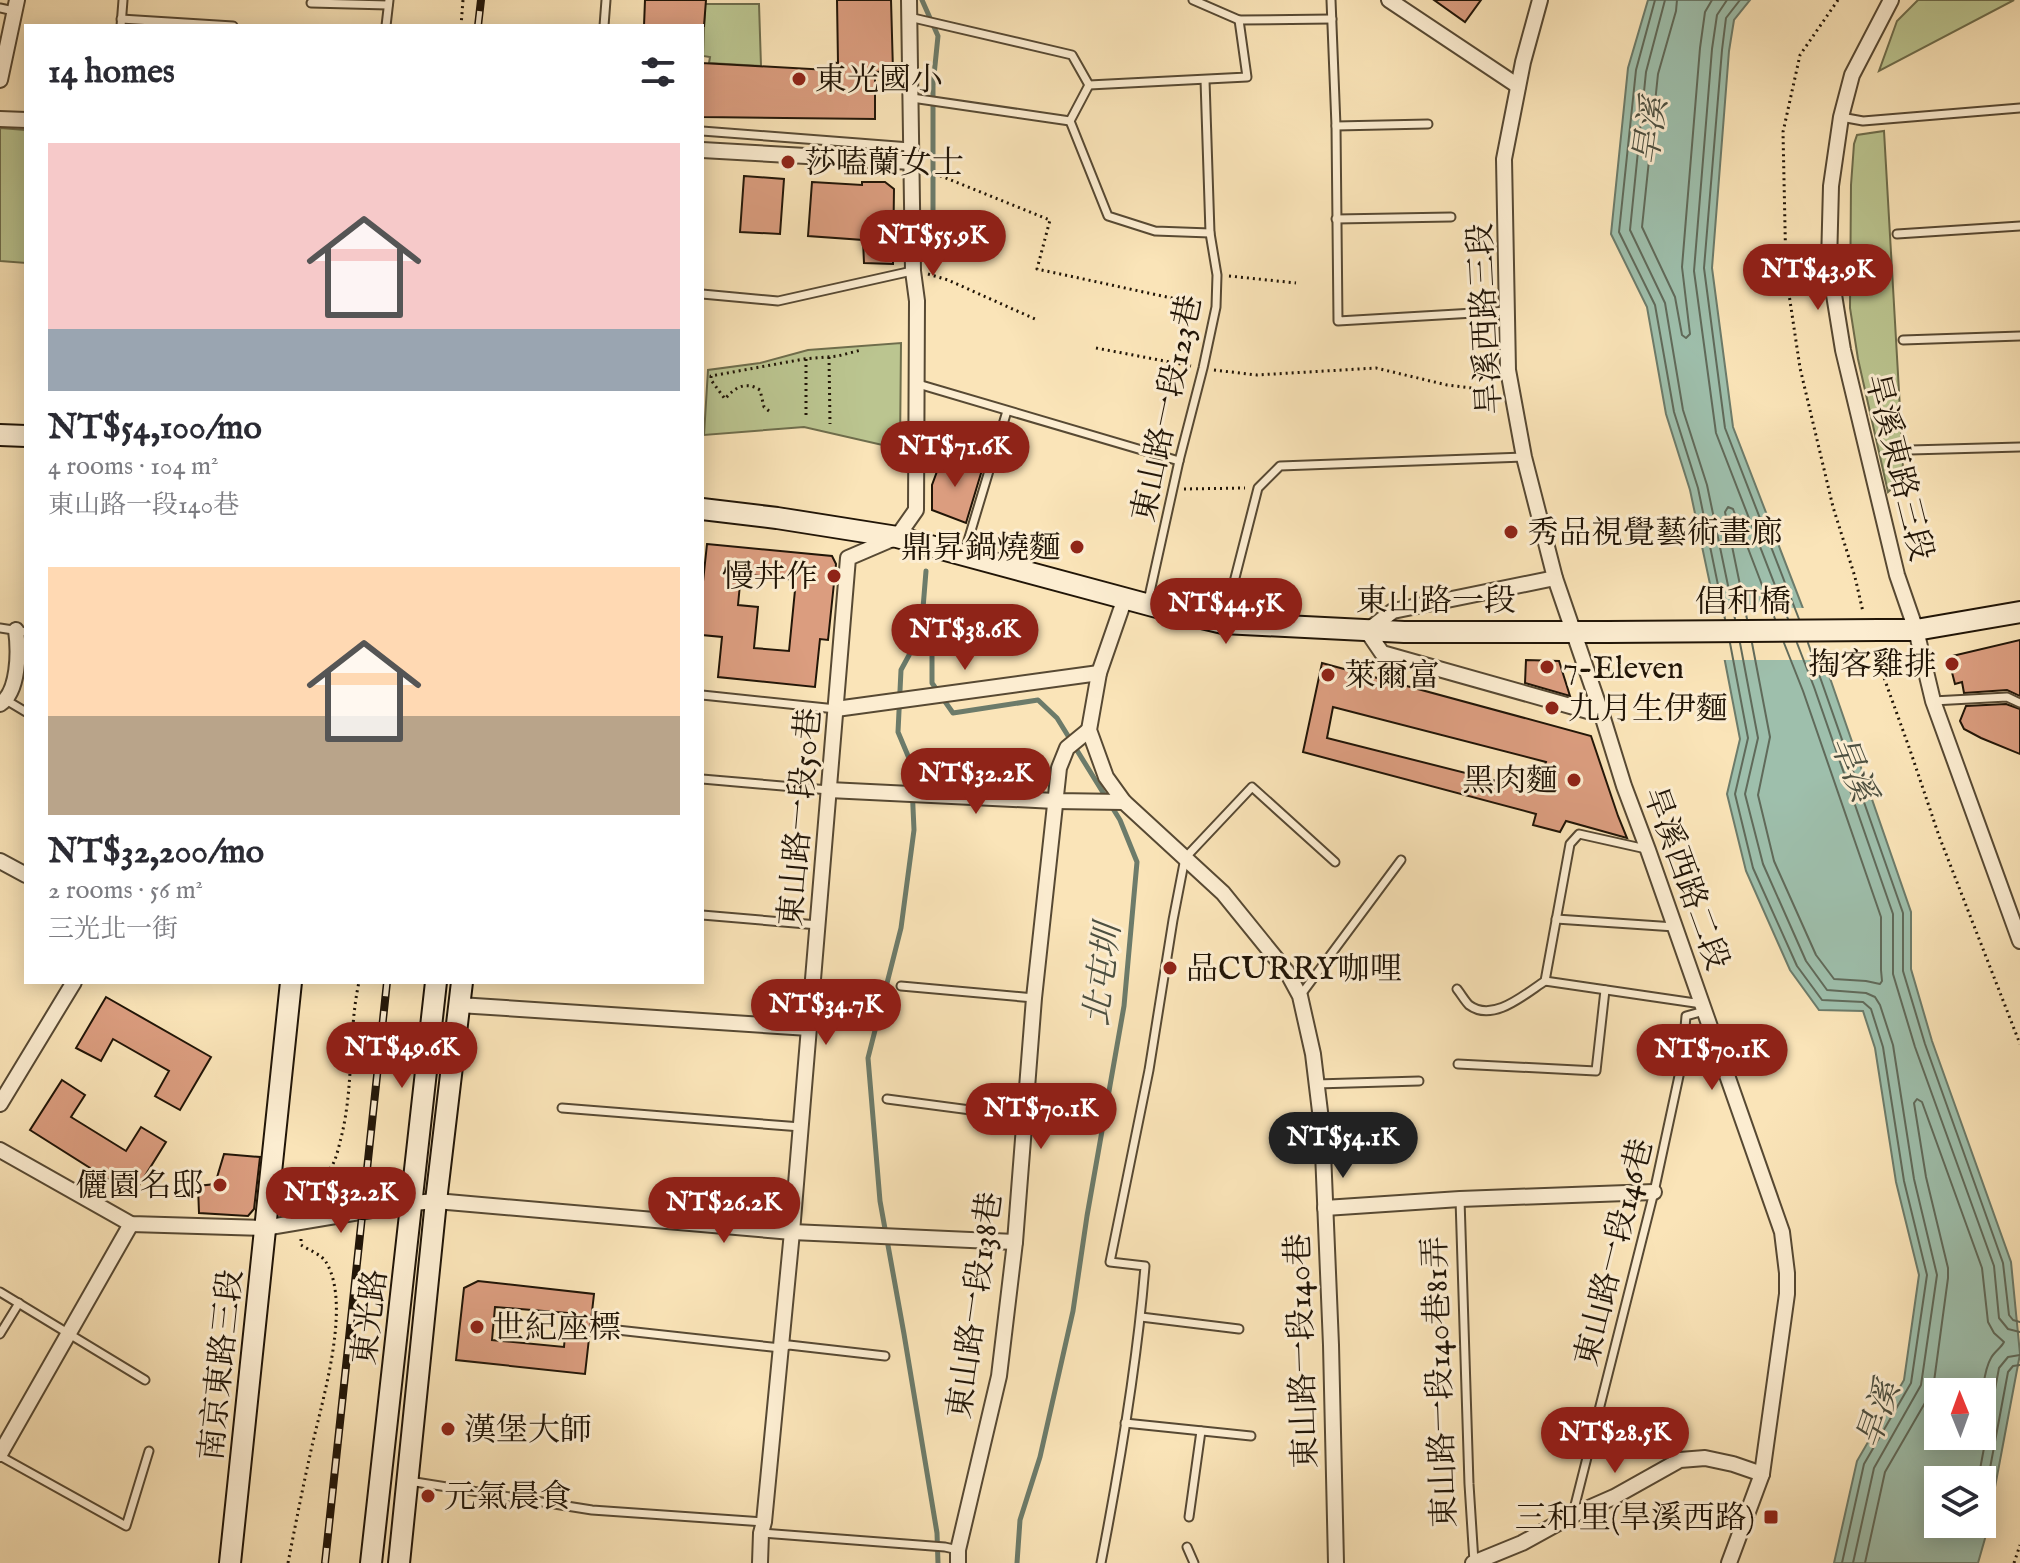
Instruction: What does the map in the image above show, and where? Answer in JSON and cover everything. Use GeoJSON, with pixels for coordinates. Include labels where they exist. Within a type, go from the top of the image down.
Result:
{"type":"FeatureCollection","features":[{"type":"Feature","properties":{"kind":"street"},"geometry":{"type":"LineString","coordinates":[[897,537],[916,510],[917,301],[913,271],[909,0]]}},
{"type":"Feature","properties":{"kind":"street"},"geometry":{"type":"LineString","coordinates":[[1389,0],[1518,86]]}},
{"type":"Feature","properties":{"kind":"street","name":"旱溪西路三段"},"geometry":{"type":"LineString","coordinates":[[1540,0],[1518,86],[1504,159],[1508,370],[1524,457],[1572,631]]}},
{"type":"Feature","properties":{"kind":"street","name":"旱溪東路三段"},"geometry":{"type":"LineString","coordinates":[[1891,0],[1852,75],[1841,117],[1831,186],[1829,264],[1843,350],[1897,575],[1916,630],[1933,701],[2020,941]]}},
{"type":"Feature","properties":{"kind":"street"},"geometry":{"type":"LineString","coordinates":[[0,80],[10,6]]}},
{"type":"Feature","properties":{"kind":"street"},"geometry":{"type":"LineString","coordinates":[[0,119],[24,120]]}},
{"type":"Feature","properties":{"kind":"street"},"geometry":{"type":"LineString","coordinates":[[704,150],[912,161]]}},
{"type":"Feature","properties":{"kind":"street"},"geometry":{"type":"LineString","coordinates":[[0,435],[24,436]]}},
{"type":"Feature","properties":{"kind":"street","name":"東山路一段"},"geometry":{"type":"LineString","coordinates":[[704,509],[897,537],[1223,623],[1367,631],[1608,632]]}},
{"type":"Feature","properties":{"kind":"street","name":"東山路一段50巷"},"geometry":{"type":"LineString","coordinates":[[760,1563],[792,1232],[848,558],[897,537]]}},
{"type":"Feature","properties":{"kind":"street"},"geometry":{"type":"LineString","coordinates":[[1555,578],[1393,611],[1367,631],[1382,653],[1602,715]]}},
{"type":"Feature","properties":{"kind":"street","name":"東山路一段140巷"},"geometry":{"type":"LineString","coordinates":[[1125,598],[1099,673],[1089,730],[1106,777],[1124,802],[1223,893],[1287,972],[1300,996],[1313,1054],[1322,1128],[1336,1563]]}},
{"type":"Feature","properties":{"kind":"street"},"geometry":{"type":"LineString","coordinates":[[1875,636],[2020,612]]}},
{"type":"Feature","properties":{"kind":"street"},"geometry":{"type":"LineString","coordinates":[[3,702],[17,669],[21,631]]}},
{"type":"Feature","properties":{"kind":"street","name":"旱溪西路二段"},"geometry":{"type":"LineString","coordinates":[[1572,631],[1782,1232],[1787,1294],[1762,1474],[1729,1563]]}},
{"type":"Feature","properties":{"kind":"street","name":"倡和橋"},"geometry":{"type":"LineString","coordinates":[[1608,632],[1875,636]]}},
{"type":"Feature","properties":{"kind":"street"},"geometry":{"type":"LineString","coordinates":[[836,709],[1099,673]]}},
{"type":"Feature","properties":{"kind":"street","name":"東山路一段138巷"},"geometry":{"type":"LineString","coordinates":[[953,1553],[999,1376],[1015,1242],[1034,998],[1059,768],[1067,748],[1089,730]]}},
{"type":"Feature","properties":{"kind":"street"},"geometry":{"type":"LineString","coordinates":[[829,790],[1124,802]]}},
{"type":"Feature","properties":{"kind":"street"},"geometry":{"type":"LineString","coordinates":[[0,861],[24,874]]}},
{"type":"Feature","properties":{"kind":"street"},"geometry":{"type":"LineString","coordinates":[[0,1104],[73,984]]}},
{"type":"Feature","properties":{"kind":"street","name":"南京東路三段"},"geometry":{"type":"LineString","coordinates":[[230,1563],[291,984]]}},
{"type":"Feature","properties":{"kind":"street","name":"東光路"},"geometry":{"type":"LineString","coordinates":[[371,1563],[436,984]]}},
{"type":"Feature","properties":{"kind":"street","name":"東光路"},"geometry":{"type":"LineString","coordinates":[[399,1563],[462,984]]}},
{"type":"Feature","properties":{"kind":"street"},"geometry":{"type":"LineString","coordinates":[[459,1005],[809,1028]]}},
{"type":"Feature","properties":{"kind":"street"},"geometry":{"type":"LineString","coordinates":[[0,1150],[131,1224],[264,1228],[436,1201],[792,1232],[1015,1242]]}},
{"type":"Feature","properties":{"kind":"street","name":"東山路一段140巷81弄"},"geometry":{"type":"LineString","coordinates":[[1325,1208],[1460,1199],[1654,1192]]}},
{"type":"Feature","properties":{"kind":"street"},"geometry":{"type":"LineString","coordinates":[[0,1455],[131,1224]]}},
{"type":"Feature","properties":{"kind":"street"},"geometry":{"type":"LineString","coordinates":[[1474,1563],[1614,1497],[1680,1460],[1705,1458],[1762,1474]]}},
{"type":"Feature","properties":{"kind":"lane"},"geometry":{"type":"LineString","coordinates":[[123,0],[121,22],[177,24]]}},
{"type":"Feature","properties":{"kind":"lane"},"geometry":{"type":"LineString","coordinates":[[604,24],[606,0]]}},
{"type":"Feature","properties":{"kind":"lane"},"geometry":{"type":"LineString","coordinates":[[1193,0],[1239,20],[1332,19]]}},
{"type":"Feature","properties":{"kind":"lane"},"geometry":{"type":"LineString","coordinates":[[1331,0],[1338,321],[1508,311]]}},
{"type":"Feature","properties":{"kind":"lane"},"geometry":{"type":"LineString","coordinates":[[311,3],[389,3],[386,24]]}},
{"type":"Feature","properties":{"kind":"lane"},"geometry":{"type":"LineString","coordinates":[[909,17],[1072,55],[1089,85]]}},
{"type":"Feature","properties":{"kind":"lane"},"geometry":{"type":"LineString","coordinates":[[1089,85],[1247,77],[1239,20]]}},
{"type":"Feature","properties":{"kind":"lane","name":"東山路一段123巷"},"geometry":{"type":"LineString","coordinates":[[1147,604],[1216,307],[1217,275],[1210,233],[1205,80]]}},
{"type":"Feature","properties":{"kind":"lane"},"geometry":{"type":"LineString","coordinates":[[1089,85],[1070,121],[1108,216],[1155,231],[1210,233]]}},
{"type":"Feature","properties":{"kind":"lane"},"geometry":{"type":"LineString","coordinates":[[912,98],[1070,121]]}},
{"type":"Feature","properties":{"kind":"lane"},"geometry":{"type":"LineString","coordinates":[[1841,117],[1863,121],[2020,108]]}},
{"type":"Feature","properties":{"kind":"lane"},"geometry":{"type":"LineString","coordinates":[[1336,126],[1428,124]]}},
{"type":"Feature","properties":{"kind":"lane"},"geometry":{"type":"LineString","coordinates":[[704,131],[912,161]]}},
{"type":"Feature","properties":{"kind":"lane"},"geometry":{"type":"LineString","coordinates":[[1336,219],[1451,217]]}},
{"type":"Feature","properties":{"kind":"lane"},"geometry":{"type":"LineString","coordinates":[[1897,234],[2020,226]]}},
{"type":"Feature","properties":{"kind":"lane"},"geometry":{"type":"LineString","coordinates":[[704,294],[778,301],[913,271]]}},
{"type":"Feature","properties":{"kind":"lane"},"geometry":{"type":"LineString","coordinates":[[1903,340],[2020,336]]}},
{"type":"Feature","properties":{"kind":"lane"},"geometry":{"type":"LineString","coordinates":[[918,384],[1179,461]]}},
{"type":"Feature","properties":{"kind":"lane"},"geometry":{"type":"LineString","coordinates":[[964,554],[1007,411]]}},
{"type":"Feature","properties":{"kind":"lane"},"geometry":{"type":"LineString","coordinates":[[1910,450],[2020,447]]}},
{"type":"Feature","properties":{"kind":"lane"},"geometry":{"type":"LineString","coordinates":[[1223,623],[1258,488],[1280,466],[1524,457]]}},
{"type":"Feature","properties":{"kind":"lane"},"geometry":{"type":"LineString","coordinates":[[0,628],[21,631]]}},
{"type":"Feature","properties":{"kind":"lane"},"geometry":{"type":"LineString","coordinates":[[704,695],[836,709]]}},
{"type":"Feature","properties":{"kind":"lane"},"geometry":{"type":"LineString","coordinates":[[1933,701],[2007,697],[2020,703]]}},
{"type":"Feature","properties":{"kind":"lane"},"geometry":{"type":"LineString","coordinates":[[3,702],[24,711]]}},
{"type":"Feature","properties":{"kind":"lane"},"geometry":{"type":"LineString","coordinates":[[704,779],[829,790]]}},
{"type":"Feature","properties":{"kind":"lane"},"geometry":{"type":"LineString","coordinates":[[1101,1563],[1141,1317],[1145,1266],[1110,1262],[1149,1070],[1185,858],[1252,787],[1335,862]]}},
{"type":"Feature","properties":{"kind":"lane"},"geometry":{"type":"LineString","coordinates":[[1545,981],[1570,844],[1579,834],[1648,850]]}},
{"type":"Feature","properties":{"kind":"lane"},"geometry":{"type":"LineString","coordinates":[[1300,996],[1401,860]]}},
{"type":"Feature","properties":{"kind":"lane"},"geometry":{"type":"LineString","coordinates":[[704,915],[818,925]]}},
{"type":"Feature","properties":{"kind":"lane"},"geometry":{"type":"LineString","coordinates":[[1556,919],[1675,927]]}},
{"type":"Feature","properties":{"kind":"lane"},"geometry":{"type":"LineString","coordinates":[[1457,989],[1470,1006],[1491,1012],[1545,981],[1703,1007]]}},
{"type":"Feature","properties":{"kind":"lane"},"geometry":{"type":"LineString","coordinates":[[901,986],[1034,998]]}},
{"type":"Feature","properties":{"kind":"lane"},"geometry":{"type":"LineString","coordinates":[[1458,1064],[1596,1071],[1605,990]]}},
{"type":"Feature","properties":{"kind":"lane","name":"東山路一段146巷"},"geometry":{"type":"LineString","coordinates":[[1573,1515],[1654,1192],[1682,1062],[1686,1016],[1703,1007]]}},
{"type":"Feature","properties":{"kind":"lane"},"geometry":{"type":"LineString","coordinates":[[1316,1084],[1419,1081]]}},
{"type":"Feature","properties":{"kind":"lane"},"geometry":{"type":"LineString","coordinates":[[887,1099],[1025,1117]]}},
{"type":"Feature","properties":{"kind":"lane"},"geometry":{"type":"LineString","coordinates":[[562,1108],[801,1127]]}},
{"type":"Feature","properties":{"kind":"lane","name":"東山路一段140巷81弄"},"geometry":{"type":"LineString","coordinates":[[1460,1199],[1474,1563]]}},
{"type":"Feature","properties":{"kind":"lane"},"geometry":{"type":"LineString","coordinates":[[0,1292],[145,1380]]}},
{"type":"Feature","properties":{"kind":"lane"},"geometry":{"type":"LineString","coordinates":[[0,1334],[19,1303]]}},
{"type":"Feature","properties":{"kind":"lane"},"geometry":{"type":"LineString","coordinates":[[1141,1317],[1239,1329]]}},
{"type":"Feature","properties":{"kind":"lane"},"geometry":{"type":"LineString","coordinates":[[599,1328],[885,1356]]}},
{"type":"Feature","properties":{"kind":"lane"},"geometry":{"type":"LineString","coordinates":[[1125,1423],[1251,1436]]}},
{"type":"Feature","properties":{"kind":"lane"},"geometry":{"type":"LineString","coordinates":[[1189,1517],[1201,1431]]}},
{"type":"Feature","properties":{"kind":"lane"},"geometry":{"type":"LineString","coordinates":[[0,1455],[126,1526],[149,1451]]}},
{"type":"Feature","properties":{"kind":"lane"},"geometry":{"type":"LineString","coordinates":[[407,1481],[592,1510],[742,1519],[763,1528],[928,1546],[953,1553]]}},
{"type":"Feature","properties":{"kind":"lane"},"geometry":{"type":"LineString","coordinates":[[1187,1547],[1194,1563]]}},
{"type":"Feature","properties":{"kind":"path"},"geometry":{"type":"LineString","coordinates":[[461,24],[463,0]]}},
{"type":"Feature","properties":{"kind":"path"},"geometry":{"type":"LineString","coordinates":[[1838,0],[1800,55],[1783,132],[1786,274],[1800,368],[1833,507],[1864,615]]}},
{"type":"Feature","properties":{"kind":"path"},"geometry":{"type":"LineString","coordinates":[[912,161],[1050,220],[1037,269],[1216,307]]}},
{"type":"Feature","properties":{"kind":"path"},"geometry":{"type":"LineString","coordinates":[[913,271],[948,280],[1035,319]]}},
{"type":"Feature","properties":{"kind":"path"},"geometry":{"type":"LineString","coordinates":[[1217,275],[1296,283]]}},
{"type":"Feature","properties":{"kind":"path"},"geometry":{"type":"LineString","coordinates":[[1096,348],[1257,375],[1376,368],[1447,385],[1511,393]]}},
{"type":"Feature","properties":{"kind":"path"},"geometry":{"type":"LineString","coordinates":[[769,411],[764,407],[760,390],[754,386],[742,385],[725,399],[711,376],[861,350]]}},
{"type":"Feature","properties":{"kind":"path"},"geometry":{"type":"LineString","coordinates":[[829,357],[830,424]]}},
{"type":"Feature","properties":{"kind":"path"},"geometry":{"type":"LineString","coordinates":[[806,359],[806,415]]}},
{"type":"Feature","properties":{"kind":"path"},"geometry":{"type":"LineString","coordinates":[[1173,489],[1258,488]]}},
{"type":"Feature","properties":{"kind":"path"},"geometry":{"type":"LineString","coordinates":[[1875,636],[1939,836],[2020,1044]]}},
{"type":"Feature","properties":{"kind":"path"},"geometry":{"type":"LineString","coordinates":[[288,1563],[332,1360],[336,1323],[333,1279],[325,1260],[301,1245],[303,1197],[333,1164],[341,1139],[350,1084],[359,984]]}},
{"type":"Feature","properties":{"kind":"path"},"geometry":{"type":"LineString","coordinates":[[2014,1563],[2020,1545]]}},
{"type":"Feature","properties":{"kind":"green space"},"geometry":{"type":"Polygon","coordinates":[[[1918,0],[2014,0],[1879,71],[1897,21],[1918,0]]]}},
{"type":"Feature","properties":{"kind":"green space"},"geometry":{"type":"Polygon","coordinates":[[[705,4],[759,4],[761,66],[709,63],[710,57],[704,56],[705,4]]]}},
{"type":"Feature","properties":{"kind":"green space"},"geometry":{"type":"Polygon","coordinates":[[[0,128],[24,130],[24,263],[0,261],[0,128]]]}},
{"type":"Feature","properties":{"kind":"green space"},"geometry":{"type":"Polygon","coordinates":[[[1884,131],[1903,461],[1902,479],[1888,492],[1858,359],[1850,308],[1854,144],[1857,135],[1884,131]]]}},
{"type":"Feature","properties":{"kind":"green space"},"geometry":{"type":"Polygon","coordinates":[[[901,343],[900,449],[804,427],[704,435],[708,370],[760,363],[808,350],[901,343]]]}},
{"type":"Feature","properties":{"kind":"water","name":"旱溪"},"geometry":{"type":"Polygon","coordinates":[[[1648,0],[1750,0],[1734,20],[1729,51],[1712,268],[1733,427],[1831,681],[1911,912],[1911,969],[1932,1041],[2011,1262],[2020,1354],[1996,1482],[1996,1466],[1924,1466],[1924,1538],[1985,1538],[1978,1563],[1834,1563],[1857,1461],[1904,1380],[1919,1275],[1896,1182],[1875,1048],[1863,1011],[1819,1010],[1790,970],[1746,871],[1727,794],[1740,739],[1710,584],[1690,490],[1666,414],[1647,307],[1611,234],[1628,68],[1648,0]]]}},
{"type":"Feature","properties":{"kind":"pier"},"geometry":{"type":"Polygon","coordinates":[[[1710,607],[1807,608],[1827,660],[1721,660],[1710,607]]]}},
{"type":"Feature","properties":{"kind":"building"},"geometry":{"type":"Polygon","coordinates":[[[645,0],[706,0],[704,26],[644,24],[645,0]]]}},
{"type":"Feature","properties":{"kind":"building"},"geometry":{"type":"Polygon","coordinates":[[[837,0],[891,0],[893,71],[875,72],[875,119],[704,117],[704,63],[828,70],[828,62],[838,63],[837,0]]]}},
{"type":"Feature","properties":{"kind":"building"},"geometry":{"type":"Polygon","coordinates":[[[1434,0],[1481,0],[1465,22],[1434,0]]]}},
{"type":"Feature","properties":{"kind":"building"},"geometry":{"type":"Polygon","coordinates":[[[744,176],[784,179],[780,234],[740,232],[744,176]]]}},
{"type":"Feature","properties":{"kind":"building"},"geometry":{"type":"Polygon","coordinates":[[[812,182],[862,185],[862,182],[885,182],[894,189],[893,264],[864,263],[863,240],[808,236],[812,182]]]}},
{"type":"Feature","properties":{"kind":"building"},"geometry":{"type":"Polygon","coordinates":[[[942,458],[982,470],[966,523],[932,510],[932,485],[942,458]]]}},
{"type":"Feature","properties":{"kind":"building"},"geometry":{"type":"Polygon","coordinates":[[[707,544],[832,556],[836,564],[828,640],[820,639],[815,687],[718,677],[722,637],[704,635],[707,544]],[[741,574],[738,605],[758,607],[754,648],[789,651],[796,580],[741,574]]]}},
{"type":"Feature","properties":{"kind":"building"},"geometry":{"type":"Polygon","coordinates":[[[2020,640],[2020,696],[2007,690],[1964,693],[1962,682],[1955,684],[1948,657],[2020,640]]]}},
{"type":"Feature","properties":{"kind":"building"},"geometry":{"type":"Polygon","coordinates":[[[1526,660],[1559,661],[1570,696],[1525,683],[1526,660]]]}},
{"type":"Feature","properties":{"kind":"building"},"geometry":{"type":"Polygon","coordinates":[[[1322,663],[1591,736],[1627,838],[1566,821],[1560,832],[1533,825],[1536,814],[1303,752],[1322,663]],[[1333,707],[1327,738],[1537,791],[1546,762],[1333,707]]]}},
{"type":"Feature","properties":{"kind":"building"},"geometry":{"type":"Polygon","coordinates":[[[2006,704],[2020,709],[2020,754],[1964,729],[1960,721],[1966,706],[2006,704]]]}},
{"type":"Feature","properties":{"kind":"building"},"geometry":{"type":"Polygon","coordinates":[[[106,997],[211,1057],[180,1110],[155,1096],[169,1071],[113,1039],[101,1061],[76,1048],[106,997]]]}},
{"type":"Feature","properties":{"kind":"building"},"geometry":{"type":"Polygon","coordinates":[[[62,1080],[85,1095],[71,1117],[126,1151],[141,1127],[166,1142],[133,1195],[30,1130],[62,1080]]]}},
{"type":"Feature","properties":{"kind":"building","name":"儷園名邸"},"geometry":{"type":"Polygon","coordinates":[[[224,1154],[260,1157],[254,1209],[248,1216],[199,1213],[198,1186],[215,1184],[224,1154]]]}},
{"type":"Feature","properties":{"kind":"building","name":"世紀座標"},"geometry":{"type":"Polygon","coordinates":[[[478,1281],[594,1294],[585,1374],[456,1360],[464,1288],[478,1281]],[[495,1307],[492,1340],[564,1347],[567,1313],[495,1307]]]}},
{"type":"Feature","properties":{"kind":"waterway"},"geometry":{"type":"LineString","coordinates":[[922,0],[938,36],[933,85],[933,265]]}},
{"type":"Feature","properties":{"kind":"waterway","name":"北屯圳"},"geometry":{"type":"LineString","coordinates":[[926,571],[921,633],[901,670],[898,732],[911,763],[914,830],[901,928],[868,1058],[880,1201],[937,1533],[938,1563]]}},
{"type":"Feature","properties":{"kind":"waterway","name":"北屯圳"},"geometry":{"type":"LineString","coordinates":[[922,616],[932,634],[932,683],[953,713],[1038,700],[1057,718],[1120,820],[1137,862],[1124,1006],[1073,1311],[1040,1457],[1020,1520],[1017,1563]]}},
{"type":"Feature","properties":{"kind":"railway"},"geometry":{"type":"LineString","coordinates":[[478,24],[481,0]]}},
{"type":"Feature","properties":{"kind":"railway"},"geometry":{"type":"LineString","coordinates":[[325,1563],[387,984]]}},
{"type":"Feature","properties":{"kind":"place","name":"東光國小"},"geometry":{"type":"Point","coordinates":[799,79]}},
{"type":"Feature","properties":{"kind":"place","name":"莎嗑蘭女士"},"geometry":{"type":"Point","coordinates":[788,162]}},
{"type":"Feature","properties":{"kind":"place","name":"秀品視覺藝術畫廊"},"geometry":{"type":"Point","coordinates":[1511,532]}},
{"type":"Feature","properties":{"kind":"place","name":"鼎昇鍋燒麵"},"geometry":{"type":"Point","coordinates":[1077,547]}},
{"type":"Feature","properties":{"kind":"place","name":"慢丼作"},"geometry":{"type":"Point","coordinates":[834,576]}},
{"type":"Feature","properties":{"kind":"place","name":"掏客雞排"},"geometry":{"type":"Point","coordinates":[1952,664]}},
{"type":"Feature","properties":{"kind":"place","name":"7-Eleven"},"geometry":{"type":"Point","coordinates":[1547,667]}},
{"type":"Feature","properties":{"kind":"place","name":"萊爾富"},"geometry":{"type":"Point","coordinates":[1328,675]}},
{"type":"Feature","properties":{"kind":"place","name":"九月生伊麵"},"geometry":{"type":"Point","coordinates":[1552,708]}},
{"type":"Feature","properties":{"kind":"place","name":"黑肉麵"},"geometry":{"type":"Point","coordinates":[1574,780]}},
{"type":"Feature","properties":{"kind":"place","name":"品CURRY咖哩"},"geometry":{"type":"Point","coordinates":[1170,968]}},
{"type":"Feature","properties":{"kind":"place","name":"儷園名邸"},"geometry":{"type":"Point","coordinates":[220,1185]}},
{"type":"Feature","properties":{"kind":"place","name":"世紀座標"},"geometry":{"type":"Point","coordinates":[477,1327]}},
{"type":"Feature","properties":{"kind":"place","name":"漢堡大師"},"geometry":{"type":"Point","coordinates":[448,1429]}},
{"type":"Feature","properties":{"kind":"place","name":"元氣晨食"},"geometry":{"type":"Point","coordinates":[428,1496]}},
{"type":"Feature","properties":{"kind":"place","name":"三和里(旱溪西路)"},"geometry":{"type":"Point","coordinates":[1771,1517]}}]}
